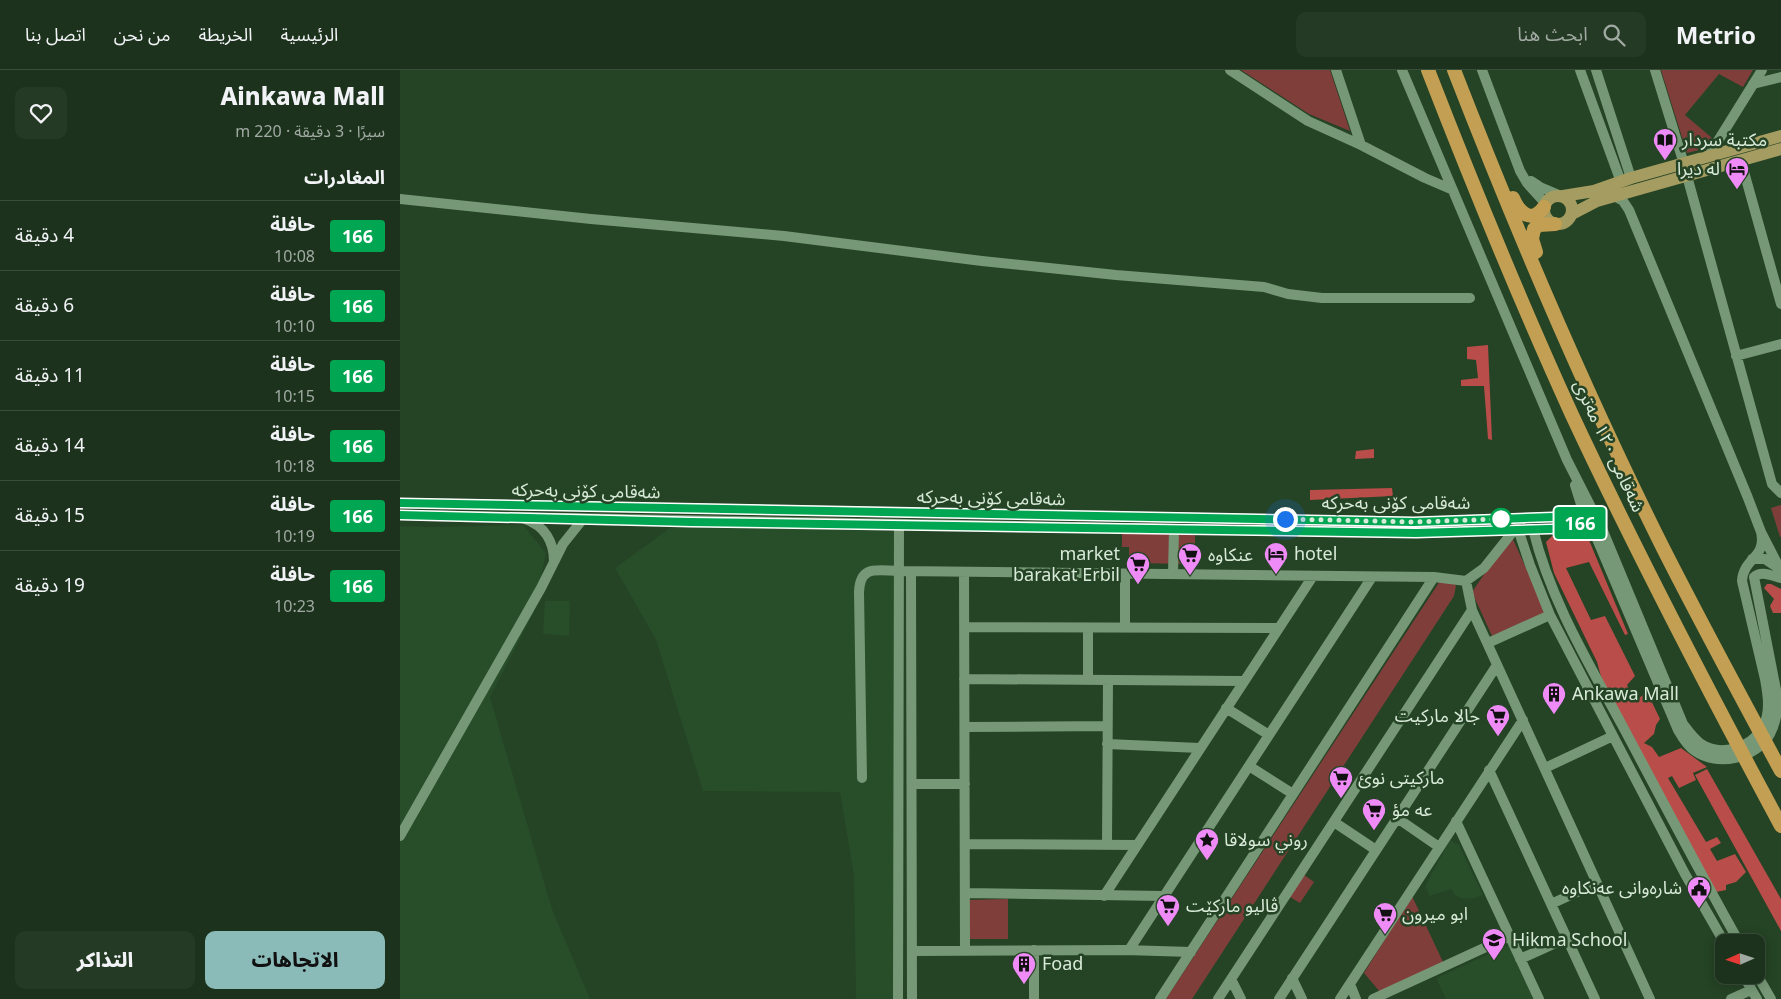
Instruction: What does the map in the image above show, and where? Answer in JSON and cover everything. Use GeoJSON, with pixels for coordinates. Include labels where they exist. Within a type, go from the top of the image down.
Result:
{"type":"FeatureCollection","features":[{"type":"Feature","properties":{"kind":"highway","name":"شەقامی ١٢٠ مەتری"},"geometry":{"type":"LineString","coordinates":[[1428,70],[1489,225],[1572,414],[1659,596],[1781,826]]}},
{"type":"Feature","properties":{"kind":"highway","name":"شەقامی ١٢٠ مەتری"},"geometry":{"type":"LineString","coordinates":[[1454,70],[1492,167],[1599,414],[1666,554],[1781,771]]}},
{"type":"Feature","properties":{"kind":"highway"},"geometry":{"type":"LineString","coordinates":[[1492,167],[1508,188],[1518,209],[1522,213],[1534,215],[1544,205]]}},
{"type":"Feature","properties":{"kind":"highway"},"geometry":{"type":"LineString","coordinates":[[1548,298],[1542,269],[1532,243],[1532,236],[1534,229],[1539,225],[1555,224]]}},
{"type":"Feature","properties":{"kind":"main road"},"geometry":{"type":"LineString","coordinates":[[1686,170],[1708,157],[1781,136]]}},
{"type":"Feature","properties":{"kind":"main road"},"geometry":{"type":"LineString","coordinates":[[1629,184],[1614,196],[1591,203],[1572,214],[1564,223],[1555,224],[1544,215],[1544,205],[1551,197],[1629,184],[1686,170],[1740,160],[1781,149]]}},
{"type":"Feature","properties":{"kind":"main road"},"geometry":{"type":"LineString","coordinates":[[1561,196],[1567,198],[1572,205],[1572,214]]}},
{"type":"Feature","properties":{"kind":"street"},"geometry":{"type":"LineString","coordinates":[[1230,70],[1308,121],[1361,145],[1425,178],[1454,190]]}},
{"type":"Feature","properties":{"kind":"street"},"geometry":{"type":"LineString","coordinates":[[1336,70],[1361,145]]}},
{"type":"Feature","properties":{"kind":"street"},"geometry":{"type":"LineString","coordinates":[[1402,70],[1567,460],[1589,521],[1678,730],[1695,751],[1708,757],[1723,755],[1731,749],[1749,742],[1766,732],[1776,721],[1778,700],[1754,582],[1755,575],[1770,548]]}},
{"type":"Feature","properties":{"kind":"street"},"geometry":{"type":"LineString","coordinates":[[1482,70],[1523,177],[1544,205]]}},
{"type":"Feature","properties":{"kind":"street"},"geometry":{"type":"LineString","coordinates":[[1580,70],[1629,184]]}},
{"type":"Feature","properties":{"kind":"street"},"geometry":{"type":"LineString","coordinates":[[1596,70],[1647,252]]}},
{"type":"Feature","properties":{"kind":"street"},"geometry":{"type":"LineString","coordinates":[[1655,70],[1686,170],[1772,484],[1781,493]]}},
{"type":"Feature","properties":{"kind":"street"},"geometry":{"type":"LineString","coordinates":[[1708,157],[1762,70]]}},
{"type":"Feature","properties":{"kind":"street"},"geometry":{"type":"LineString","coordinates":[[1753,84],[1781,76]]}},
{"type":"Feature","properties":{"kind":"street"},"geometry":{"type":"LineString","coordinates":[[1510,143],[1528,177],[1540,187],[1561,196]]}},
{"type":"Feature","properties":{"kind":"street"},"geometry":{"type":"LineString","coordinates":[[1740,160],[1779,290],[1781,304]]}},
{"type":"Feature","properties":{"kind":"street"},"geometry":{"type":"LineString","coordinates":[[1614,196],[1626,206],[1647,252],[1761,532],[1781,570]]}},
{"type":"Feature","properties":{"kind":"street"},"geometry":{"type":"LineString","coordinates":[[400,199],[591,219],[784,236],[982,261],[1264,288],[1288,294],[1322,298],[1470,298]]}},
{"type":"Feature","properties":{"kind":"street"},"geometry":{"type":"LineString","coordinates":[[1736,356],[1781,344]]}},
{"type":"Feature","properties":{"kind":"street","name":"شەقامی کۆنی بەحرکە"},"geometry":{"type":"LineString","coordinates":[[400,503],[1414,522],[1589,521]]}},
{"type":"Feature","properties":{"kind":"street","name":"شەقامی کۆنی بەحرکە"},"geometry":{"type":"LineString","coordinates":[[400,515],[1416,533],[1533,529],[1589,521]]}},
{"type":"Feature","properties":{"kind":"street"},"geometry":{"type":"LineString","coordinates":[[521,518],[535,523],[546,534],[553,547],[554,563]]}},
{"type":"Feature","properties":{"kind":"street"},"geometry":{"type":"LineString","coordinates":[[400,836],[541,588],[569,535],[583,519]]}},
{"type":"Feature","properties":{"kind":"street"},"geometry":{"type":"LineString","coordinates":[[898,999],[899,525]]}},
{"type":"Feature","properties":{"kind":"street"},"geometry":{"type":"LineString","coordinates":[[1173,574],[1174,529]]}},
{"type":"Feature","properties":{"kind":"street"},"geometry":{"type":"LineString","coordinates":[[862,778],[860,583],[865,573],[871,571],[900,571],[1434,577],[1466,580],[1484,568],[1517,529]]}},
{"type":"Feature","properties":{"kind":"street"},"geometry":{"type":"LineString","coordinates":[[1517,529],[1550,616],[1720,934]]}},
{"type":"Feature","properties":{"kind":"street"},"geometry":{"type":"LineString","coordinates":[[1533,529],[1538,551],[1561,609],[1735,934]]}},
{"type":"Feature","properties":{"kind":"street"},"geometry":{"type":"LineString","coordinates":[[1761,532],[1762,564],[1781,578]]}},
{"type":"Feature","properties":{"kind":"street"},"geometry":{"type":"LineString","coordinates":[[1526,555],[1538,551]]}},
{"type":"Feature","properties":{"kind":"street"},"geometry":{"type":"LineString","coordinates":[[1766,732],[1768,696],[1742,581],[1744,568],[1762,564],[1781,570]]}},
{"type":"Feature","properties":{"kind":"street"},"geometry":{"type":"LineString","coordinates":[[911,572],[912,999]]}},
{"type":"Feature","properties":{"kind":"street"},"geometry":{"type":"LineString","coordinates":[[964,572],[965,950]]}},
{"type":"Feature","properties":{"kind":"street"},"geometry":{"type":"LineString","coordinates":[[1125,574],[1125,628]]}},
{"type":"Feature","properties":{"kind":"street"},"geometry":{"type":"LineString","coordinates":[[1104,896],[1313,576]]}},
{"type":"Feature","properties":{"kind":"street"},"geometry":{"type":"LineString","coordinates":[[1129,950],[1372,577]]}},
{"type":"Feature","properties":{"kind":"street"},"geometry":{"type":"LineString","coordinates":[[1160,999],[1434,577]]}},
{"type":"Feature","properties":{"kind":"street"},"geometry":{"type":"LineString","coordinates":[[1466,580],[1472,610],[1650,999]]}},
{"type":"Feature","properties":{"kind":"street"},"geometry":{"type":"LineString","coordinates":[[1218,999],[1472,610]]}},
{"type":"Feature","properties":{"kind":"street"},"geometry":{"type":"LineString","coordinates":[[1488,643],[1550,616]]}},
{"type":"Feature","properties":{"kind":"street"},"geometry":{"type":"LineString","coordinates":[[964,627],[1278,628]]}},
{"type":"Feature","properties":{"kind":"street"},"geometry":{"type":"LineString","coordinates":[[1088,628],[1088,680]]}},
{"type":"Feature","properties":{"kind":"street"},"geometry":{"type":"LineString","coordinates":[[1279,999],[1497,665]]}},
{"type":"Feature","properties":{"kind":"street"},"geometry":{"type":"LineString","coordinates":[[964,679],[1243,681]]}},
{"type":"Feature","properties":{"kind":"street"},"geometry":{"type":"LineString","coordinates":[[1107,845],[1108,680]]}},
{"type":"Feature","properties":{"kind":"street"},"geometry":{"type":"LineString","coordinates":[[1226,708],[1269,736]]}},
{"type":"Feature","properties":{"kind":"street"},"geometry":{"type":"LineString","coordinates":[[1340,999],[1522,720]]}},
{"type":"Feature","properties":{"kind":"street"},"geometry":{"type":"LineString","coordinates":[[965,726],[1107,726]]}},
{"type":"Feature","properties":{"kind":"street"},"geometry":{"type":"LineString","coordinates":[[1544,768],[1613,736]]}},
{"type":"Feature","properties":{"kind":"street"},"geometry":{"type":"LineString","coordinates":[[1107,744],[1200,748]]}},
{"type":"Feature","properties":{"kind":"street"},"geometry":{"type":"LineString","coordinates":[[1249,766],[1293,794]]}},
{"type":"Feature","properties":{"kind":"street"},"geometry":{"type":"LineString","coordinates":[[1490,770],[1595,999]]}},
{"type":"Feature","properties":{"kind":"street"},"geometry":{"type":"LineString","coordinates":[[912,784],[965,784]]}},
{"type":"Feature","properties":{"kind":"street"},"geometry":{"type":"LineString","coordinates":[[1397,818],[1439,847]]}},
{"type":"Feature","properties":{"kind":"street"},"geometry":{"type":"LineString","coordinates":[[1456,821],[1539,999]]}},
{"type":"Feature","properties":{"kind":"street"},"geometry":{"type":"LineString","coordinates":[[1334,822],[1376,850]]}},
{"type":"Feature","properties":{"kind":"street"},"geometry":{"type":"LineString","coordinates":[[965,844],[1137,845]]}},
{"type":"Feature","properties":{"kind":"street"},"geometry":{"type":"LineString","coordinates":[[1686,874],[1698,868]]}},
{"type":"Feature","properties":{"kind":"street"},"geometry":{"type":"LineString","coordinates":[[1551,904],[1597,883]]}},
{"type":"Feature","properties":{"kind":"street"},"geometry":{"type":"LineString","coordinates":[[965,893],[1164,896]]}},
{"type":"Feature","properties":{"kind":"street"},"geometry":{"type":"LineString","coordinates":[[1372,999],[1510,936]]}},
{"type":"Feature","properties":{"kind":"street"},"geometry":{"type":"LineString","coordinates":[[1520,959],[1567,938]]}},
{"type":"Feature","properties":{"kind":"street"},"geometry":{"type":"LineString","coordinates":[[1034,950],[1034,999]]}},
{"type":"Feature","properties":{"kind":"street"},"geometry":{"type":"LineString","coordinates":[[912,951],[1129,950],[1191,952]]}},
{"type":"Feature","properties":{"kind":"street"},"geometry":{"type":"LineString","coordinates":[[1292,978],[1302,999]]}},
{"type":"Feature","properties":{"kind":"street"},"geometry":{"type":"LineString","coordinates":[[1231,980],[1241,999]]}},
{"type":"Feature","properties":{"kind":"street"},"geometry":{"type":"LineString","coordinates":[[1350,984],[1356,999]]}},
{"type":"Feature","properties":{"kind":"street"},"geometry":{"type":"LineString","coordinates":[[1762,984],[1771,999]]}},
{"type":"Feature","properties":{"kind":"street"},"geometry":{"type":"LineString","coordinates":[[1732,999],[1754,994]]}},
{"type":"Feature","properties":{"kind":"shaded area"},"geometry":{"type":"Polygon","coordinates":[[[1241,70],[1330,70],[1350,131],[1309,114],[1241,70]]]}},
{"type":"Feature","properties":{"kind":"shaded area"},"geometry":{"type":"Polygon","coordinates":[[[1661,70],[1753,70],[1743,87],[1719,74],[1685,115],[1712,138],[1703,149],[1687,153],[1661,70]]]}},
{"type":"Feature","properties":{"kind":"shaded area"},"geometry":{"type":"Polygon","coordinates":[[[1488,345],[1492,440],[1488,439],[1484,386],[1461,386],[1461,380],[1478,378],[1476,360],[1467,359],[1467,347],[1488,345]]]}},
{"type":"Feature","properties":{"kind":"shaded area"},"geometry":{"type":"Polygon","coordinates":[[[1374,449],[1374,458],[1355,459],[1356,451],[1374,449]]]}},
{"type":"Feature","properties":{"kind":"shaded area"},"geometry":{"type":"Polygon","coordinates":[[[1392,488],[1393,496],[1310,500],[1310,490],[1392,488]]]}},
{"type":"Feature","properties":{"kind":"shaded area"},"geometry":{"type":"Polygon","coordinates":[[[1781,505],[1781,537],[1780,537],[1771,508],[1781,505]]]}},
{"type":"Feature","properties":{"kind":"shaded area"},"geometry":{"type":"Polygon","coordinates":[[[682,519],[901,520],[904,844],[903,999],[856,999],[854,876],[840,792],[703,791],[656,640],[615,568],[682,519]]]}},
{"type":"Feature","properties":{"kind":"shaded area"},"geometry":{"type":"Polygon","coordinates":[[[523,525],[546,553],[534,612],[490,697],[552,909],[590,999],[400,999],[400,526],[523,525]]]}},
{"type":"Feature","properties":{"kind":"shaded area"},"geometry":{"type":"Polygon","coordinates":[[[1122,532],[1195,532],[1195,564],[1129,563],[1129,547],[1122,547],[1122,532]]]}},
{"type":"Feature","properties":{"kind":"shaded area"},"geometry":{"type":"Polygon","coordinates":[[[1511,535],[1546,612],[1492,636],[1472,592],[1511,535]]]}},
{"type":"Feature","properties":{"kind":"shaded area"},"geometry":{"type":"Polygon","coordinates":[[[1552,536],[1586,537],[1589,540],[1628,634],[1625,635],[1589,562],[1566,568],[1591,620],[1605,616],[1635,676],[1627,685],[1632,696],[1638,693],[1639,698],[1643,695],[1649,696],[1660,719],[1654,734],[1644,743],[1652,747],[1659,757],[1681,748],[1707,767],[1693,773],[1696,780],[1679,788],[1672,776],[1668,778],[1706,842],[1717,837],[1721,843],[1710,849],[1717,861],[1735,854],[1746,872],[1736,882],[1726,885],[1726,890],[1716,892],[1602,680],[1597,662],[1554,573],[1546,542],[1552,536]]]}},
{"type":"Feature","properties":{"kind":"shaded area"},"geometry":{"type":"Polygon","coordinates":[[[1440,581],[1453,582],[1456,586],[1454,596],[1192,999],[1166,999],[1440,581]]]}},
{"type":"Feature","properties":{"kind":"shaded area"},"geometry":{"type":"Polygon","coordinates":[[[1767,584],[1781,589],[1781,613],[1773,613],[1770,606],[1774,599],[1764,588],[1767,584]]]}},
{"type":"Feature","properties":{"kind":"shaded area"},"geometry":{"type":"Polygon","coordinates":[[[545,601],[570,601],[569,636],[543,634],[545,601]]]}},
{"type":"Feature","properties":{"kind":"shaded area"},"geometry":{"type":"Polygon","coordinates":[[[1707,769],[1781,899],[1781,931],[1695,775],[1707,769]]]}},
{"type":"Feature","properties":{"kind":"shaded area"},"geometry":{"type":"Polygon","coordinates":[[[1450,840],[1459,845],[1483,895],[1462,899],[1455,895],[1451,889],[1430,896],[1425,886],[1450,840]]]}},
{"type":"Feature","properties":{"kind":"shaded area"},"geometry":{"type":"Polygon","coordinates":[[[1300,872],[1314,882],[1300,903],[1285,894],[1300,872]]]}},
{"type":"Feature","properties":{"kind":"shaded area"},"geometry":{"type":"Polygon","coordinates":[[[1412,896],[1443,962],[1380,992],[1364,973],[1412,896]]]}},
{"type":"Feature","properties":{"kind":"shaded area"},"geometry":{"type":"Polygon","coordinates":[[[1008,899],[1008,939],[968,939],[967,900],[1008,899]]]}},
{"type":"Feature","properties":{"kind":"shaded area","name":"Hikma School"},"geometry":{"type":"Polygon","coordinates":[[[1509,945],[1534,999],[1446,999],[1436,978],[1509,945]]]}},
{"type":"Feature","properties":{"kind":"bus line","name":"166"},"geometry":{"type":"LineString","coordinates":[[400,503],[691,510],[1414,522],[1582,516],[1580,522],[1583,528],[1416,533],[691,522],[400,515]]}},
{"type":"Feature","properties":{"kind":"place","name":"مكتبة سردار"},"geometry":{"type":"Point","coordinates":[1665,161]}},
{"type":"Feature","properties":{"kind":"place","name":"له ديرا"},"geometry":{"type":"Point","coordinates":[1737,190]}},
{"type":"Feature","properties":{"kind":"place","name":"hotel"},"geometry":{"type":"Point","coordinates":[1276,575]}},
{"type":"Feature","properties":{"kind":"place","name":"عنكاوه"},"geometry":{"type":"Point","coordinates":[1190,576]}},
{"type":"Feature","properties":{"kind":"place","name":"market barakat Erbil"},"geometry":{"type":"Point","coordinates":[1138,585]}},
{"type":"Feature","properties":{"kind":"place","name":"Ankawa Mall"},"geometry":{"type":"Point","coordinates":[1554,715]}},
{"type":"Feature","properties":{"kind":"place","name":"جالا ماركيت"},"geometry":{"type":"Point","coordinates":[1498,737]}},
{"type":"Feature","properties":{"kind":"place","name":"مارکیتی نوئ"},"geometry":{"type":"Point","coordinates":[1341,799]}},
{"type":"Feature","properties":{"kind":"place","name":"عه مؤ"},"geometry":{"type":"Point","coordinates":[1374,831]}},
{"type":"Feature","properties":{"kind":"place","name":"روني سولاقا"},"geometry":{"type":"Point","coordinates":[1207,861]}},
{"type":"Feature","properties":{"kind":"place","name":"شارەوانی عەنکاوە"},"geometry":{"type":"Point","coordinates":[1699,909]}},
{"type":"Feature","properties":{"kind":"place","name":"ڤالیو مارکێت"},"geometry":{"type":"Point","coordinates":[1168,927]}},
{"type":"Feature","properties":{"kind":"place","name":"ابو ميرون"},"geometry":{"type":"Point","coordinates":[1385,935]}},
{"type":"Feature","properties":{"kind":"place","name":"Hikma School"},"geometry":{"type":"Point","coordinates":[1494,961]}},
{"type":"Feature","properties":{"kind":"place","name":"Foad"},"geometry":{"type":"Point","coordinates":[1024,985]}},
{"type":"Feature","properties":{"kind":"route"},"geometry":{"type":"LineString","coordinates":[[1285,519],[1414,522],[1501,519]]}}]}
